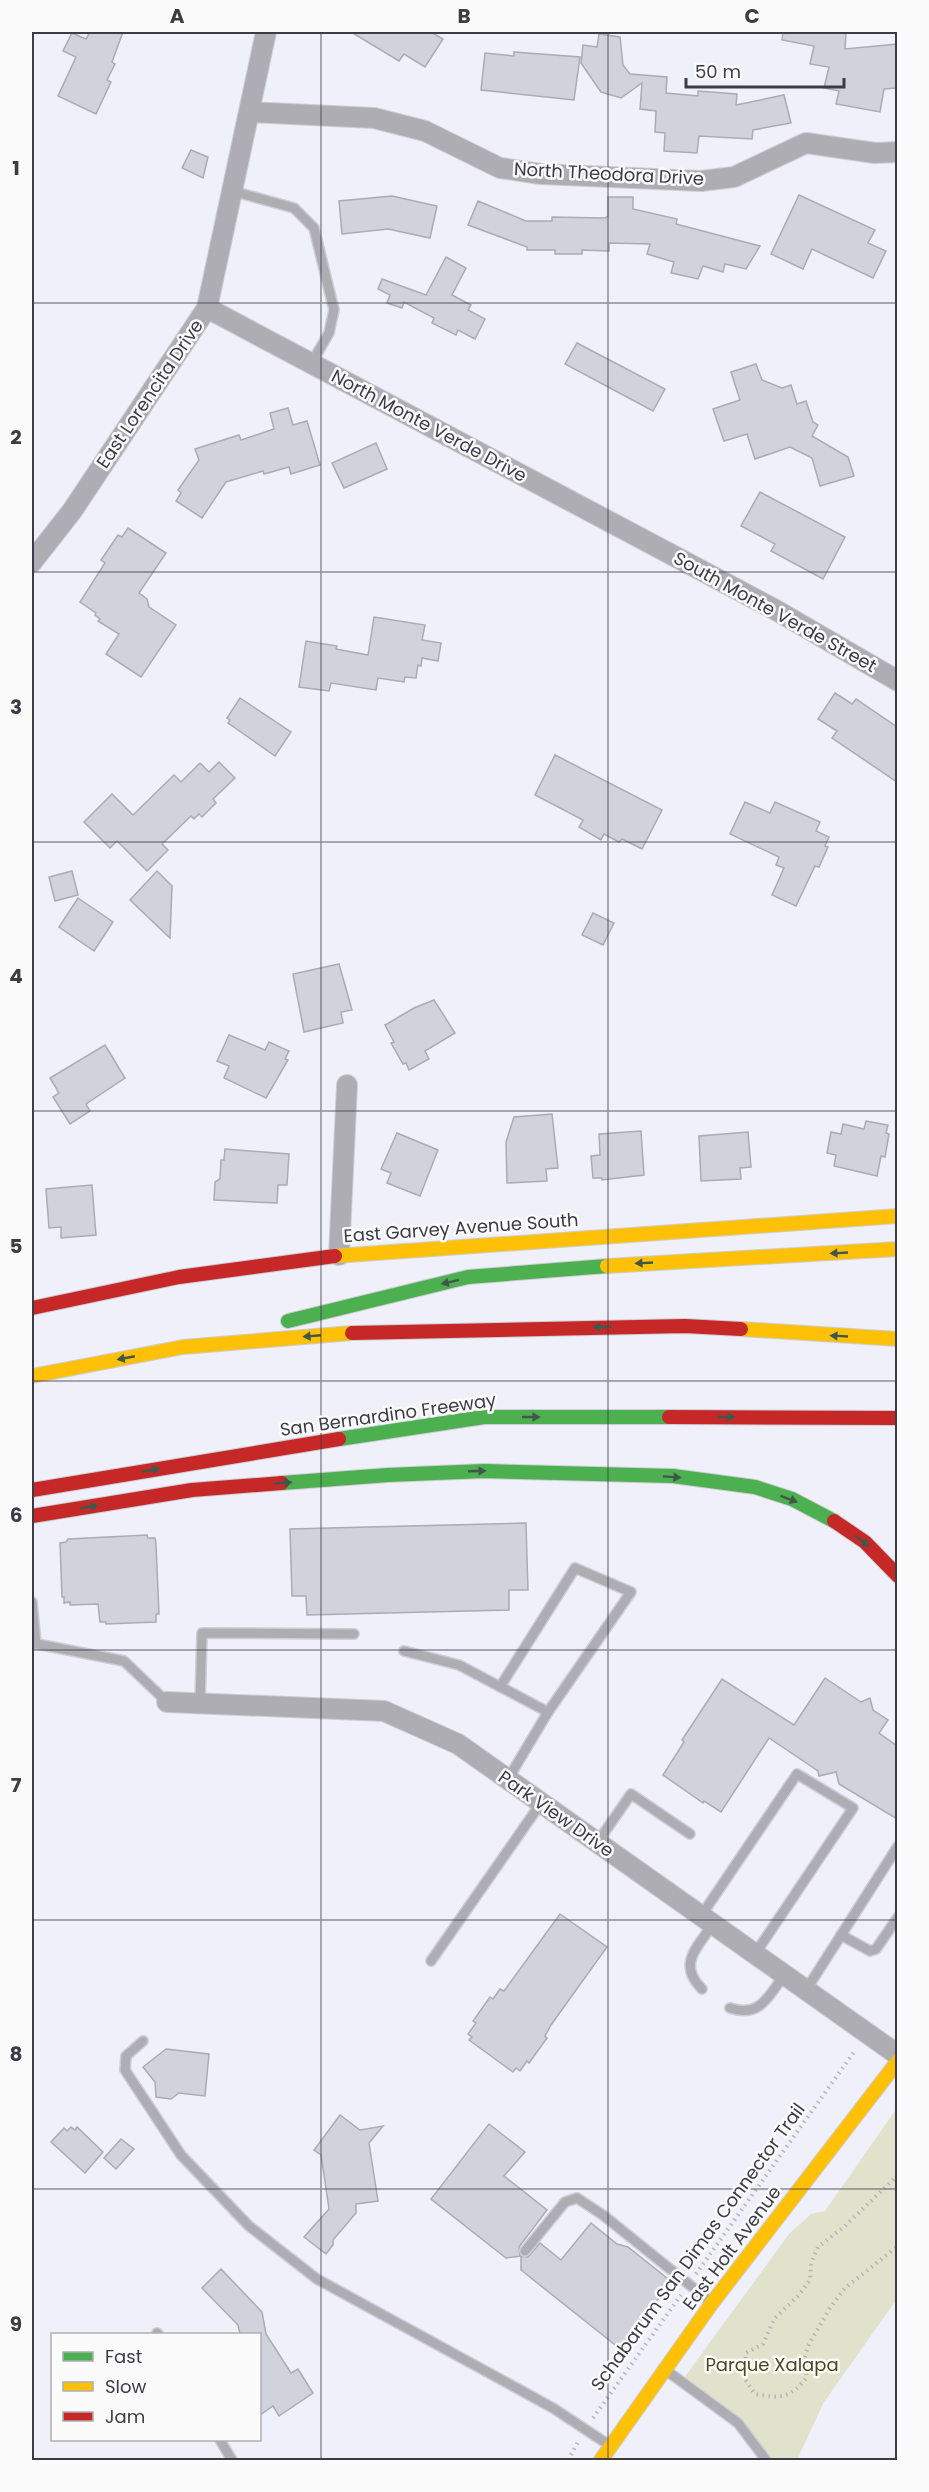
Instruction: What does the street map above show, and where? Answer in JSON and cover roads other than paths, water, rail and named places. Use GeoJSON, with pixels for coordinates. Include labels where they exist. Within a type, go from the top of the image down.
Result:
{"type":"FeatureCollection","features":[{"type":"Feature","properties":{"kind":"main road","name":"East Garvey Avenue South"},"geometry":{"type":"LineString","coordinates":[[32,1308],[179,1277],[339,1255],[897,1216]]}},
{"type":"Feature","properties":{"kind":"main road"},"geometry":{"type":"LineString","coordinates":[[32,1376],[183,1347],[468,1277],[631,1264],[897,1250]]}},
{"type":"Feature","properties":{"kind":"main road"},"geometry":{"type":"LineString","coordinates":[[183,1347],[370,1331],[685,1326],[897,1339]]}},
{"type":"Feature","properties":{"kind":"main road","name":"San Bernardino Freeway"},"geometry":{"type":"LineString","coordinates":[[32,1490],[271,1449],[484,1417],[897,1418]]}},
{"type":"Feature","properties":{"kind":"main road"},"geometry":{"type":"LineString","coordinates":[[32,1516],[192,1490],[388,1475],[484,1471],[673,1476],[755,1487],[792,1499],[838,1523],[865,1542],[897,1576]]}},
{"type":"Feature","properties":{"kind":"main road","name":"East Holt Avenue"},"geometry":{"type":"LineString","coordinates":[[601,2460],[712,2303],[897,2061]]}},
{"type":"Feature","properties":{"kind":"street","name":"East Lorencita Drive"},"geometry":{"type":"LineString","coordinates":[[32,562],[72,511],[207,308],[266,32]]}},
{"type":"Feature","properties":{"kind":"street","name":"North Theodora Drive"},"geometry":{"type":"LineString","coordinates":[[250,112],[374,118],[426,131],[500,168],[541,174],[701,181],[734,177],[806,143],[875,153],[897,152]]}},
{"type":"Feature","properties":{"kind":"street","name":"North Monte Verde Drive"},"geometry":{"type":"LineString","coordinates":[[207,308],[651,545]]}},
{"type":"Feature","properties":{"kind":"street","name":"South Monte Verde Street"},"geometry":{"type":"LineString","coordinates":[[651,545],[774,609],[897,681]]}},
{"type":"Feature","properties":{"kind":"street"},"geometry":{"type":"LineString","coordinates":[[339,1255],[347,1086]]}},
{"type":"Feature","properties":{"kind":"street","name":"Park View Drive"},"geometry":{"type":"LineString","coordinates":[[167,1702],[384,1711],[458,1744],[897,2055]]}},
{"type":"Feature","properties":{"kind":"lane"},"geometry":{"type":"LineString","coordinates":[[232,191],[294,208],[314,228],[334,310],[329,333],[311,364]]}},
{"type":"Feature","properties":{"kind":"lane"},"geometry":{"type":"LineString","coordinates":[[500,1687],[575,1568],[631,1592],[548,1712],[508,1780]]}},
{"type":"Feature","properties":{"kind":"lane"},"geometry":{"type":"LineString","coordinates":[[32,1602],[34,1643],[124,1661],[167,1702]]}},
{"type":"Feature","properties":{"kind":"lane"},"geometry":{"type":"LineString","coordinates":[[200,1703],[202,1633],[354,1634]]}},
{"type":"Feature","properties":{"kind":"lane"},"geometry":{"type":"LineString","coordinates":[[404,1651],[459,1665],[548,1712]]}},
{"type":"Feature","properties":{"kind":"lane"},"geometry":{"type":"LineString","coordinates":[[702,1989],[694,1982],[689,1968],[690,1959],[707,1920],[797,1773],[853,1808],[755,1954]]}},
{"type":"Feature","properties":{"kind":"lane"},"geometry":{"type":"LineString","coordinates":[[597,1843],[631,1794],[690,1834]]}},
{"type":"Feature","properties":{"kind":"lane"},"geometry":{"type":"LineString","coordinates":[[431,1961],[541,1803]]}},
{"type":"Feature","properties":{"kind":"lane"},"geometry":{"type":"LineString","coordinates":[[806,1990],[897,1846]]}},
{"type":"Feature","properties":{"kind":"lane"},"geometry":{"type":"LineString","coordinates":[[842,1935],[870,1951],[876,1949],[897,1917]]}},
{"type":"Feature","properties":{"kind":"lane"},"geometry":{"type":"LineString","coordinates":[[730,2008],[752,2011],[763,2004],[784,1975]]}},
{"type":"Feature","properties":{"kind":"lane"},"geometry":{"type":"LineString","coordinates":[[143,2041],[126,2056],[125,2070],[181,2155],[249,2226],[316,2278],[553,2408],[611,2446]]}},
{"type":"Feature","properties":{"kind":"lane"},"geometry":{"type":"LineString","coordinates":[[525,2251],[565,2202],[577,2198],[603,2215],[712,2303]]}},
{"type":"Feature","properties":{"kind":"lane"},"geometry":{"type":"LineString","coordinates":[[665,2370],[738,2423],[766,2460]]}},
{"type":"Feature","properties":{"kind":"lane"},"geometry":{"type":"LineString","coordinates":[[221,2441],[232,2460]]}},
{"type":"Feature","properties":{"kind":"park label","name":"Parque Xalapa"},"geometry":{"type":"Point","coordinates":[772,2365]}}]}
